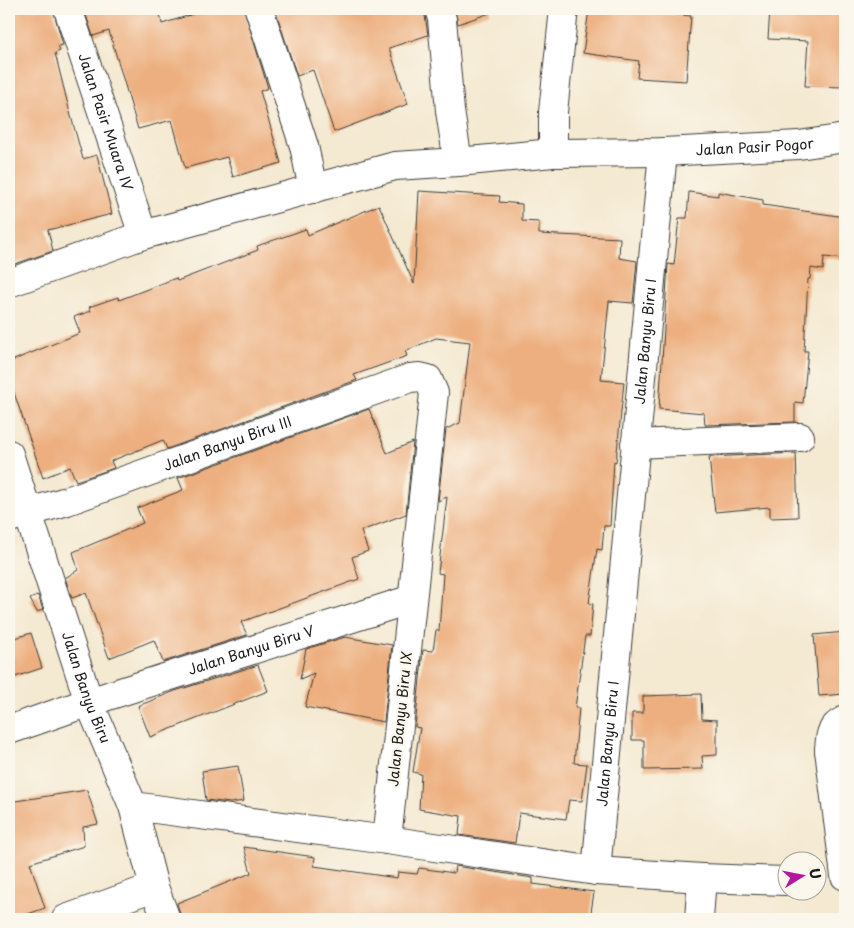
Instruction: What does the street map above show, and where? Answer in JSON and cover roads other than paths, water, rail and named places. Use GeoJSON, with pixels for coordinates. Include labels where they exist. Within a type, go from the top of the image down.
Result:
{"type":"FeatureCollection","features":[{"type":"Feature","properties":{"kind":"street","name":"Jalan Pasir Muara IV"},"geometry":{"type":"LineString","coordinates":[[68,9],[143,235]]}},
{"type":"Feature","properties":{"kind":"street"},"geometry":{"type":"LineString","coordinates":[[258,9],[304,146],[313,189]]}},
{"type":"Feature","properties":{"kind":"street"},"geometry":{"type":"LineString","coordinates":[[439,9],[450,111],[458,162]]}},
{"type":"Feature","properties":{"kind":"street"},"geometry":{"type":"LineString","coordinates":[[553,153],[553,112],[564,9]]}},
{"type":"Feature","properties":{"kind":"street","name":"Jalan Pasir Pogor"},"geometry":{"type":"LineString","coordinates":[[9,283],[143,235],[395,166],[553,153],[663,152],[799,145],[845,138]]}},
{"type":"Feature","properties":{"kind":"street","name":"Jalan Banyu Biru I"},"geometry":{"type":"LineString","coordinates":[[596,870],[663,152]]}},
{"type":"Feature","properties":{"kind":"street","name":"Jalan Banyu Biru III"},"geometry":{"type":"LineString","coordinates":[[18,515],[67,501],[410,378],[420,377],[428,379]]}},
{"type":"Feature","properties":{"kind":"street","name":"Jalan Banyu Biru IX"},"geometry":{"type":"LineString","coordinates":[[387,840],[434,393],[428,379]]}},
{"type":"Feature","properties":{"kind":"street"},"geometry":{"type":"LineString","coordinates":[[635,444],[800,437]]}},
{"type":"Feature","properties":{"kind":"street","name":"Jalan Banyu Biru"},"geometry":{"type":"LineString","coordinates":[[9,454],[18,515],[89,702],[133,806],[154,887],[166,919]]}},
{"type":"Feature","properties":{"kind":"street","name":"Jalan Banyu Biru V"},"geometry":{"type":"LineString","coordinates":[[9,730],[89,702],[412,599]]}},
{"type":"Feature","properties":{"kind":"street"},"geometry":{"type":"LineString","coordinates":[[845,720],[836,724],[830,735],[837,750],[845,876]]}},
{"type":"Feature","properties":{"kind":"street"},"geometry":{"type":"LineString","coordinates":[[133,806],[596,870],[702,878],[776,881]]}},
{"type":"Feature","properties":{"kind":"street"},"geometry":{"type":"LineString","coordinates":[[699,919],[702,878]]}},
{"type":"Feature","properties":{"kind":"street"},"geometry":{"type":"LineString","coordinates":[[66,919],[154,887]]}}]}
